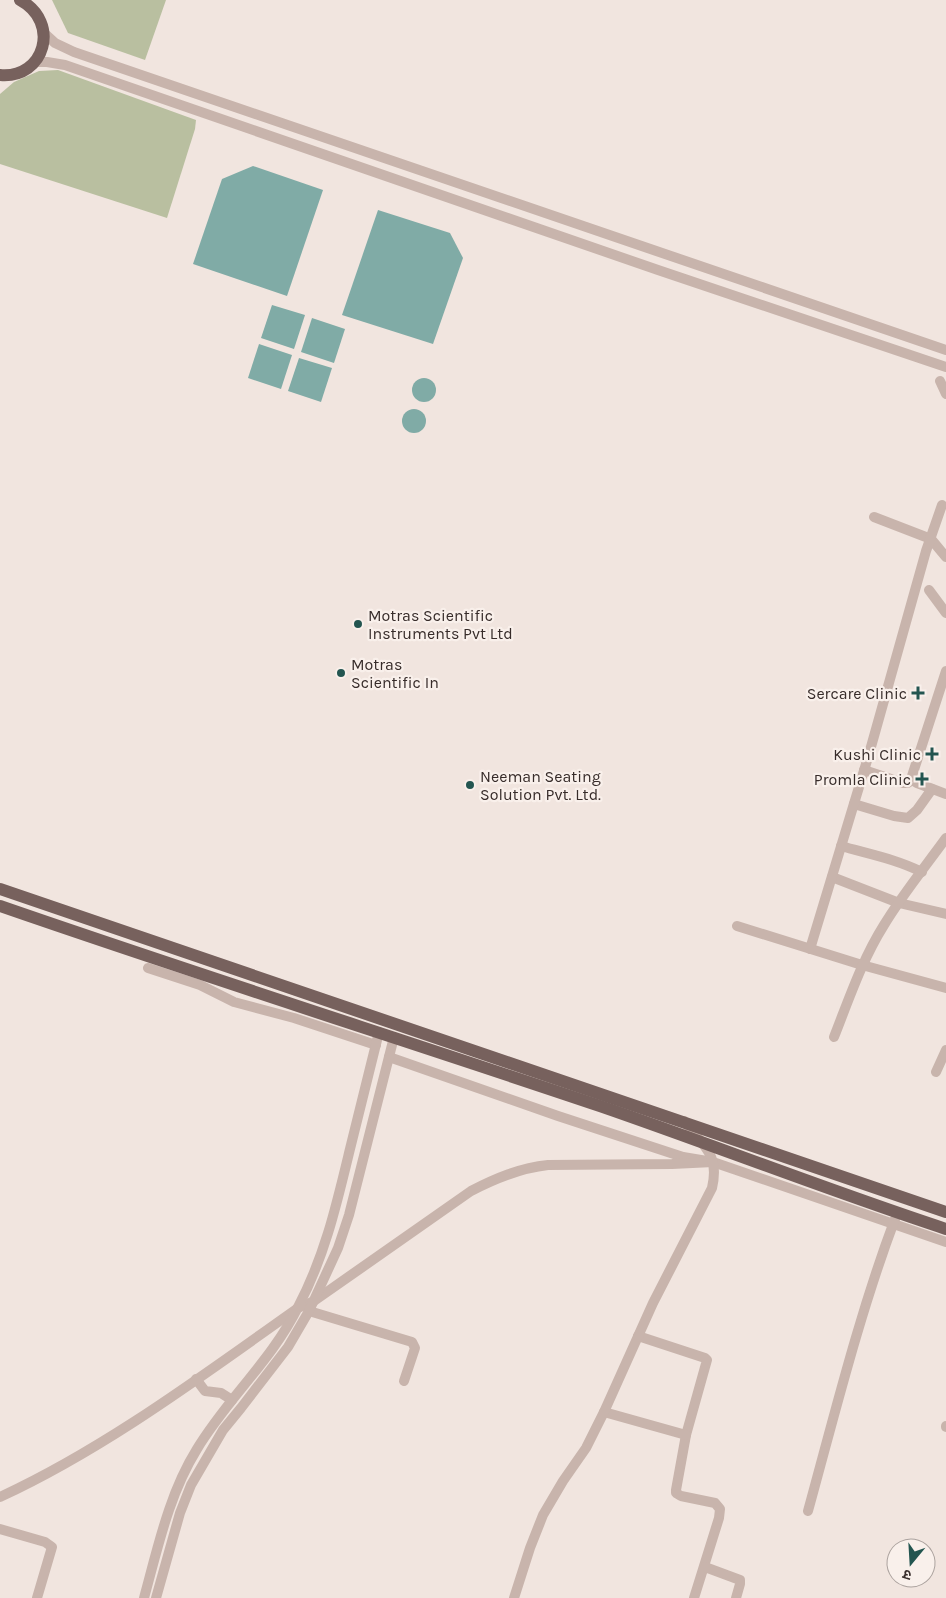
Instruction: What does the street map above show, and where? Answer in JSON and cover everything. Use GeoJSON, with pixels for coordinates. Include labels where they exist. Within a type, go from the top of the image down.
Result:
{"type":"FeatureCollection","features":[{"type":"Feature","properties":{"kind":"main road"},"geometry":{"type":"LineString","coordinates":[[3,79],[23,72],[35,62],[42,49],[44,33],[42,23],[37,13],[26,2]]}},
{"type":"Feature","properties":{"kind":"main road"},"geometry":{"type":"LineString","coordinates":[[0,889],[162,944],[657,1119],[699,1141],[895,1218],[946,1229]]}},
{"type":"Feature","properties":{"kind":"main road"},"geometry":{"type":"LineString","coordinates":[[0,906],[153,964],[657,1119],[684,1121],[946,1212]]}},
{"type":"Feature","properties":{"kind":"main road"},"geometry":{"type":"LineString","coordinates":[[153,964],[162,944]]}},
{"type":"Feature","properties":{"kind":"street"},"geometry":{"type":"LineString","coordinates":[[44,33],[55,43],[74,52],[946,350]]}},
{"type":"Feature","properties":{"kind":"street"},"geometry":{"type":"LineString","coordinates":[[35,62],[65,65],[946,367]]}},
{"type":"Feature","properties":{"kind":"street"},"geometry":{"type":"LineString","coordinates":[[940,381],[946,394]]}},
{"type":"Feature","properties":{"kind":"street"},"geometry":{"type":"LineString","coordinates":[[810,948],[942,505]]}},
{"type":"Feature","properties":{"kind":"street"},"geometry":{"type":"LineString","coordinates":[[874,517],[931,539],[946,557]]}},
{"type":"Feature","properties":{"kind":"street"},"geometry":{"type":"LineString","coordinates":[[929,590],[946,613]]}},
{"type":"Feature","properties":{"kind":"street"},"geometry":{"type":"LineString","coordinates":[[864,770],[903,783],[908,783],[911,780],[946,671]]}},
{"type":"Feature","properties":{"kind":"street"},"geometry":{"type":"LineString","coordinates":[[911,780],[946,794]]}},
{"type":"Feature","properties":{"kind":"street"},"geometry":{"type":"LineString","coordinates":[[854,804],[894,816],[908,818],[917,810],[932,789]]}},
{"type":"Feature","properties":{"kind":"street"},"geometry":{"type":"LineString","coordinates":[[834,1037],[862,965],[884,925],[946,838]]}},
{"type":"Feature","properties":{"kind":"street"},"geometry":{"type":"LineString","coordinates":[[841,846],[885,857],[922,872]]}},
{"type":"Feature","properties":{"kind":"street"},"geometry":{"type":"LineString","coordinates":[[832,877],[899,903],[946,914]]}},
{"type":"Feature","properties":{"kind":"street"},"geometry":{"type":"LineString","coordinates":[[737,926],[862,965],[946,988]]}},
{"type":"Feature","properties":{"kind":"street"},"geometry":{"type":"LineString","coordinates":[[153,964],[200,984],[234,1002],[294,1018],[376,1045]]}},
{"type":"Feature","properties":{"kind":"street"},"geometry":{"type":"LineString","coordinates":[[144,1598],[168,1512],[182,1477],[197,1448],[270,1352],[298,1308],[320,1257],[332,1225],[379,1032]]}},
{"type":"Feature","properties":{"kind":"street"},"geometry":{"type":"LineString","coordinates":[[156,1598],[180,1513],[191,1485],[223,1430],[278,1360],[308,1312],[326,1276],[344,1232],[394,1037]]}},
{"type":"Feature","properties":{"kind":"street"},"geometry":{"type":"LineString","coordinates":[[936,1072],[946,1050]]}},
{"type":"Feature","properties":{"kind":"street"},"geometry":{"type":"LineString","coordinates":[[389,1057],[576,1122],[683,1156],[713,1162],[895,1218],[946,1242]]}},
{"type":"Feature","properties":{"kind":"street"},"geometry":{"type":"LineString","coordinates":[[514,1598],[543,1515],[563,1481],[586,1448],[653,1303],[709,1195],[714,1176],[713,1162],[709,1151],[684,1121]]}},
{"type":"Feature","properties":{"kind":"street"},"geometry":{"type":"LineString","coordinates":[[0,1497],[36,1480],[106,1439],[298,1308],[314,1301],[471,1191],[495,1178],[528,1168],[548,1165],[713,1162]]}},
{"type":"Feature","properties":{"kind":"street"},"geometry":{"type":"LineString","coordinates":[[808,1511],[867,1295],[895,1218]]}},
{"type":"Feature","properties":{"kind":"street"},"geometry":{"type":"LineString","coordinates":[[308,1312],[412,1342],[414,1348],[404,1381]]}},
{"type":"Feature","properties":{"kind":"street"},"geometry":{"type":"LineString","coordinates":[[638,1336],[706,1359],[686,1435],[676,1490],[676,1494],[715,1503],[720,1509],[705,1567],[694,1598]]}},
{"type":"Feature","properties":{"kind":"street"},"geometry":{"type":"LineString","coordinates":[[196,1379],[205,1391],[221,1393],[232,1400]]}},
{"type":"Feature","properties":{"kind":"street"},"geometry":{"type":"LineString","coordinates":[[604,1412],[686,1435]]}},
{"type":"Feature","properties":{"kind":"street"},"geometry":{"type":"LineString","coordinates":[[0,1529],[45,1542],[52,1547],[37,1598]]}},
{"type":"Feature","properties":{"kind":"street"},"geometry":{"type":"LineString","coordinates":[[705,1567],[740,1580],[736,1598]]}},
{"type":"Feature","properties":{"kind":"green space"},"geometry":{"type":"Polygon","coordinates":[[[52,0],[166,0],[145,60],[68,33],[52,0]]]}},
{"type":"Feature","properties":{"kind":"green space"},"geometry":{"type":"Polygon","coordinates":[[[58,70],[196,120],[195,129],[167,218],[0,164],[0,94],[14,82],[39,71],[58,70]]]}},
{"type":"Feature","properties":{"kind":"water"},"geometry":{"type":"Polygon","coordinates":[[[253,166],[323,190],[287,296],[193,264],[222,179],[253,166]]]}},
{"type":"Feature","properties":{"kind":"water"},"geometry":{"type":"Polygon","coordinates":[[[378,210],[450,233],[463,258],[433,344],[342,315],[378,210]]]}},
{"type":"Feature","properties":{"kind":"water"},"geometry":{"type":"Polygon","coordinates":[[[272,305],[305,315],[294,349],[261,338],[272,305]]]}},
{"type":"Feature","properties":{"kind":"water"},"geometry":{"type":"Polygon","coordinates":[[[312,318],[345,329],[334,363],[301,352],[312,318]]]}},
{"type":"Feature","properties":{"kind":"water"},"geometry":{"type":"Polygon","coordinates":[[[259,344],[292,355],[281,389],[248,378],[259,344]]]}},
{"type":"Feature","properties":{"kind":"water"},"geometry":{"type":"Polygon","coordinates":[[[299,358],[332,368],[321,402],[288,391],[299,358]]]}},
{"type":"Feature","properties":{"kind":"water"},"geometry":{"type":"Polygon","coordinates":[[[424,378],[433,381],[436,390],[433,399],[424,402],[415,399],[412,390],[415,381],[424,378]]]}},
{"type":"Feature","properties":{"kind":"water"},"geometry":{"type":"Polygon","coordinates":[[[414,409],[423,412],[426,421],[423,430],[414,433],[405,430],[402,421],[405,412],[414,409]]]}},
{"type":"Feature","properties":{"kind":"place","name":"Motras Scientific Instruments Pvt Ltd"},"geometry":{"type":"Point","coordinates":[358,624]}},
{"type":"Feature","properties":{"kind":"place","name":"Motras Scientific In"},"geometry":{"type":"Point","coordinates":[341,673]}},
{"type":"Feature","properties":{"kind":"place","name":"Sercare Clinic"},"geometry":{"type":"Point","coordinates":[918,693]}},
{"type":"Feature","properties":{"kind":"place","name":"Kushi Clinic"},"geometry":{"type":"Point","coordinates":[932,754]}},
{"type":"Feature","properties":{"kind":"place","name":"Promla Clinic"},"geometry":{"type":"Point","coordinates":[922,779]}},
{"type":"Feature","properties":{"kind":"place","name":"Neeman Seating Solution Pvt. Ltd."},"geometry":{"type":"Point","coordinates":[470,785]}}]}
